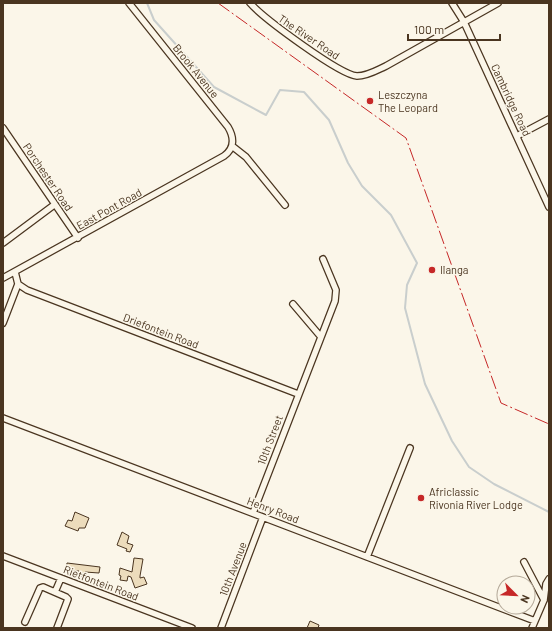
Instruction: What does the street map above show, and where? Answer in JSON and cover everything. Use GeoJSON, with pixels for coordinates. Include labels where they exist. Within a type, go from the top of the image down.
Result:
{"type":"FeatureCollection","features":[{"type":"Feature","properties":{"kind":"street","name":"Brook Avenue"},"geometry":{"type":"LineString","coordinates":[[129,3],[228,127],[232,137],[232,146]]}},
{"type":"Feature","properties":{"kind":"street","name":"The River Road"},"geometry":{"type":"LineString","coordinates":[[250,3],[271,22],[338,68],[352,75],[363,76],[386,66],[464,22]]}},
{"type":"Feature","properties":{"kind":"street","name":"Cambridge Road"},"geometry":{"type":"LineString","coordinates":[[452,3],[464,22],[549,207]]}},
{"type":"Feature","properties":{"kind":"street"},"geometry":{"type":"LineString","coordinates":[[464,22],[498,3]]}},
{"type":"Feature","properties":{"kind":"street"},"geometry":{"type":"LineString","coordinates":[[517,136],[549,119]]}},
{"type":"Feature","properties":{"kind":"street","name":"Porchester Road"},"geometry":{"type":"LineString","coordinates":[[3,128],[54,205],[78,238]]}},
{"type":"Feature","properties":{"kind":"street","name":"East Pont Road"},"geometry":{"type":"LineString","coordinates":[[3,278],[78,238],[224,156],[232,146]]}},
{"type":"Feature","properties":{"kind":"street"},"geometry":{"type":"LineString","coordinates":[[232,146],[246,156],[285,205]]}},
{"type":"Feature","properties":{"kind":"street"},"geometry":{"type":"LineString","coordinates":[[3,242],[54,205]]}},
{"type":"Feature","properties":{"kind":"street","name":"10th Street"},"geometry":{"type":"LineString","coordinates":[[253,513],[337,295],[334,283],[324,259]]}},
{"type":"Feature","properties":{"kind":"street"},"geometry":{"type":"LineString","coordinates":[[3,323],[18,284],[15,272]]}},
{"type":"Feature","properties":{"kind":"street","name":"Driefontein Road"},"geometry":{"type":"LineString","coordinates":[[18,284],[27,290],[298,394]]}},
{"type":"Feature","properties":{"kind":"street"},"geometry":{"type":"LineString","coordinates":[[293,304],[321,336]]}},
{"type":"Feature","properties":{"kind":"street","name":"Henry Road"},"geometry":{"type":"LineString","coordinates":[[3,418],[535,621]]}},
{"type":"Feature","properties":{"kind":"street"},"geometry":{"type":"LineString","coordinates":[[367,557],[410,448]]}},
{"type":"Feature","properties":{"kind":"street","name":"10th Avenue"},"geometry":{"type":"LineString","coordinates":[[221,628],[263,517]]}},
{"type":"Feature","properties":{"kind":"street","name":"Rietfontein Road"},"geometry":{"type":"LineString","coordinates":[[3,556],[192,628]]}},
{"type":"Feature","properties":{"kind":"street"},"geometry":{"type":"LineString","coordinates":[[524,562],[544,602],[549,606]]}},
{"type":"Feature","properties":{"kind":"street"},"geometry":{"type":"LineString","coordinates":[[55,592],[61,578]]}},
{"type":"Feature","properties":{"kind":"street"},"geometry":{"type":"LineString","coordinates":[[532,628],[548,593],[546,584],[549,579]]}},
{"type":"Feature","properties":{"kind":"street"},"geometry":{"type":"LineString","coordinates":[[25,622],[40,588],[55,592],[68,599],[57,628]]}},
{"type":"Feature","properties":{"kind":"building"},"geometry":{"type":"Polygon","coordinates":[[[75,512],[89,518],[85,528],[79,528],[78,531],[65,526],[68,520],[72,521],[75,512]]]}},
{"type":"Feature","properties":{"kind":"building"},"geometry":{"type":"Polygon","coordinates":[[[122,532],[129,536],[127,543],[133,545],[130,552],[126,551],[127,549],[117,545],[122,532]]]}},
{"type":"Feature","properties":{"kind":"building"},"geometry":{"type":"Polygon","coordinates":[[[134,558],[143,559],[140,578],[144,577],[147,584],[135,588],[131,577],[128,576],[127,581],[120,580],[121,576],[119,575],[120,568],[132,572],[134,558]]]}},
{"type":"Feature","properties":{"kind":"building"},"geometry":{"type":"Polygon","coordinates":[[[67,563],[100,567],[99,573],[85,572],[85,576],[78,576],[79,571],[66,570],[67,563]]]}},
{"type":"Feature","properties":{"kind":"building"},"geometry":{"type":"Polygon","coordinates":[[[310,621],[319,625],[318,628],[307,628],[310,621]]]}},
{"type":"Feature","properties":{"kind":"waterway"},"geometry":{"type":"LineString","coordinates":[[147,3],[154,20],[214,87],[266,115],[280,90],[304,92],[329,120],[348,163],[362,186],[391,215],[417,263],[407,285],[405,308],[425,384],[452,441],[469,467],[494,484],[549,512]]}},
{"type":"Feature","properties":{"kind":"power"},"geometry":{"type":"LineString","coordinates":[[218,3],[406,138],[501,403],[549,424]]}},
{"type":"Feature","properties":{"kind":"place","name":"Leszczyna The Leopard"},"geometry":{"type":"Point","coordinates":[370,101]}},
{"type":"Feature","properties":{"kind":"place","name":"Ilanga"},"geometry":{"type":"Point","coordinates":[432,270]}},
{"type":"Feature","properties":{"kind":"place","name":"Africlassic Rivonia River Lodge"},"geometry":{"type":"Point","coordinates":[421,498]}}]}
